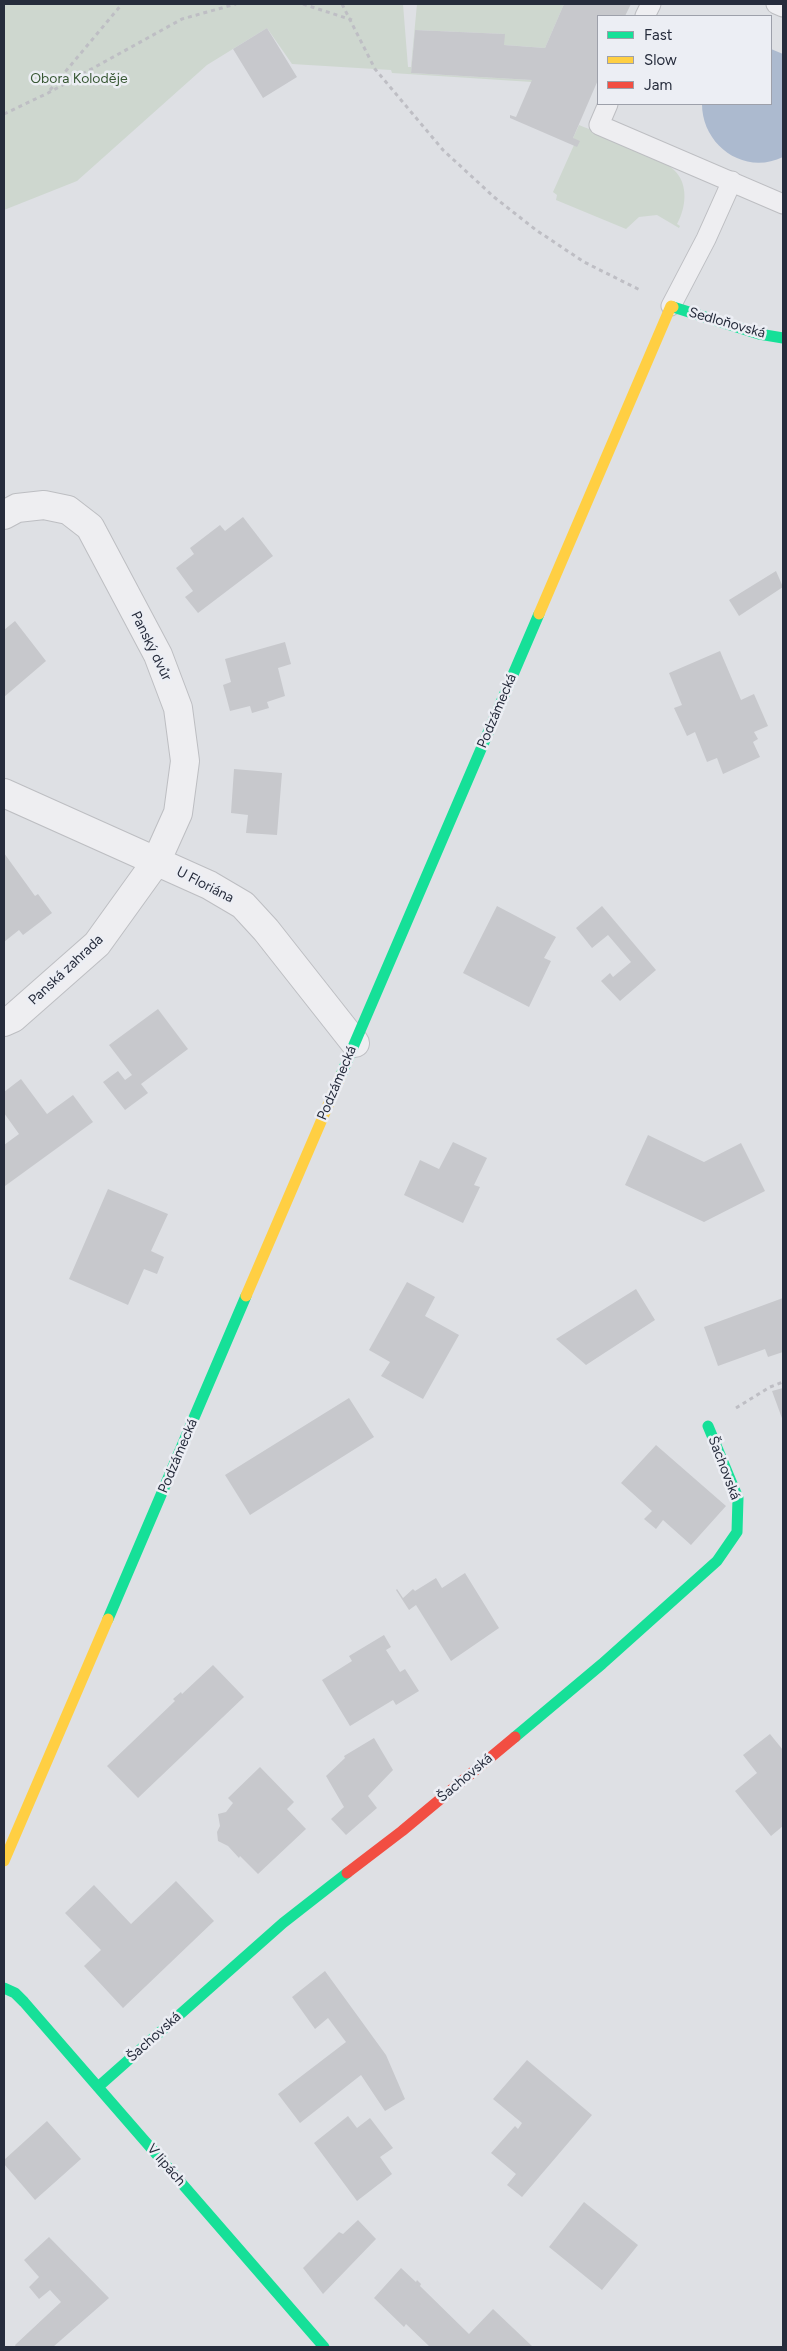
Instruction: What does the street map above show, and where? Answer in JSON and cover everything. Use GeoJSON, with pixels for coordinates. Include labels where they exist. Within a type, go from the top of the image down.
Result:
{"type":"FeatureCollection","features":[{"type":"Feature","properties":{"kind":"street","name":"Sedloňovská"},"geometry":{"type":"LineString","coordinates":[[671,306],[759,334],[783,338]]}},
{"type":"Feature","properties":{"kind":"street","name":"Podzámecká"},"geometry":{"type":"LineString","coordinates":[[4,1861],[671,306]]}},
{"type":"Feature","properties":{"kind":"street","name":"Panský dvůr"},"geometry":{"type":"LineString","coordinates":[[4,514],[17,508],[44,505],[68,510],[90,527],[158,655],[178,708],[185,761],[178,813],[156,862]]}},
{"type":"Feature","properties":{"kind":"street","name":"U Floriána"},"geometry":{"type":"LineString","coordinates":[[4,793],[209,886],[243,905],[266,930],[355,1043]]}},
{"type":"Feature","properties":{"kind":"street","name":"Panská zahrada"},"geometry":{"type":"LineString","coordinates":[[4,1022],[13,1018],[97,944],[156,862]]}},
{"type":"Feature","properties":{"kind":"street","name":"Šachovská"},"geometry":{"type":"LineString","coordinates":[[98,2087],[283,1923],[424,1812],[602,1664],[717,1561],[737,1532],[738,1498],[708,1426]]}},
{"type":"Feature","properties":{"kind":"street","name":"V lipách"},"geometry":{"type":"LineString","coordinates":[[4,1988],[15,1993],[24,2002],[324,2347]]}},
{"type":"Feature","properties":{"kind":"lane"},"geometry":{"type":"LineString","coordinates":[[776,4],[783,7]]}},
{"type":"Feature","properties":{"kind":"lane"},"geometry":{"type":"LineString","coordinates":[[608,105],[599,125],[783,204]]}},
{"type":"Feature","properties":{"kind":"lane"},"geometry":{"type":"LineString","coordinates":[[671,306],[706,239],[732,181]]}},
{"type":"Feature","properties":{"kind":"path"},"geometry":{"type":"LineString","coordinates":[[48,93],[122,4]]}},
{"type":"Feature","properties":{"kind":"path"},"geometry":{"type":"LineString","coordinates":[[4,114],[48,93],[182,19],[236,4]]}},
{"type":"Feature","properties":{"kind":"path"},"geometry":{"type":"LineString","coordinates":[[303,4],[352,20]]}},
{"type":"Feature","properties":{"kind":"path"},"geometry":{"type":"LineString","coordinates":[[342,4],[352,20],[375,69],[443,150],[494,197],[536,230],[584,262],[671,306]]}},
{"type":"Feature","properties":{"kind":"path"},"geometry":{"type":"LineString","coordinates":[[708,1426],[770,1387],[783,1382]]}},
{"type":"Feature","properties":{"kind":"green space","name":"Obora Koloděje"},"geometry":{"type":"Polygon","coordinates":[[[4,4],[403,4],[408,67],[411,67],[417,4],[564,4],[545,48],[504,45],[504,34],[415,30],[411,73],[532,80],[532,82],[392,73],[391,70],[292,64],[267,28],[207,65],[77,181],[4,210],[4,4]]]}},
{"type":"Feature","properties":{"kind":"green space"},"geometry":{"type":"Polygon","coordinates":[[[579,125],[643,151],[674,170],[679,176],[684,189],[684,204],[677,224],[680,226],[679,228],[657,215],[639,217],[626,229],[556,200],[557,195],[553,192],[574,145],[573,138],[579,125]]]}},
{"type":"Feature","properties":{"kind":"water"},"geometry":{"type":"Polygon","coordinates":[[[772,49],[783,54],[783,157],[768,162],[740,159],[728,153],[717,144],[709,132],[704,119],[702,105],[772,105],[772,49]]]}},
{"type":"Feature","properties":{"kind":"building"},"geometry":{"type":"Polygon","coordinates":[[[564,4],[631,4],[626,15],[597,15],[597,82],[573,138],[580,141],[577,147],[510,118],[510,115],[516,117],[532,80],[411,73],[415,30],[505,34],[504,45],[545,48],[564,4]]]}},
{"type":"Feature","properties":{"kind":"building"},"geometry":{"type":"Polygon","coordinates":[[[267,28],[297,77],[263,98],[233,49],[267,28]]]}},
{"type":"Feature","properties":{"kind":"building"},"geometry":{"type":"Polygon","coordinates":[[[243,517],[273,556],[198,613],[185,597],[193,591],[176,568],[194,554],[190,548],[220,525],[225,531],[243,517]]]}},
{"type":"Feature","properties":{"kind":"building"},"geometry":{"type":"Polygon","coordinates":[[[776,571],[783,587],[739,616],[729,600],[776,571]]]}},
{"type":"Feature","properties":{"kind":"building"},"geometry":{"type":"Polygon","coordinates":[[[15,621],[46,661],[4,697],[4,630],[15,621]]]}},
{"type":"Feature","properties":{"kind":"building"},"geometry":{"type":"Polygon","coordinates":[[[285,642],[291,664],[278,668],[285,696],[267,702],[269,708],[252,713],[250,706],[230,711],[223,685],[231,682],[225,659],[285,642]]]}},
{"type":"Feature","properties":{"kind":"building"},"geometry":{"type":"Polygon","coordinates":[[[720,651],[741,700],[754,694],[768,726],[754,732],[758,739],[753,742],[760,757],[723,774],[717,758],[707,762],[695,732],[687,736],[674,708],[682,705],[669,673],[720,651]]]}},
{"type":"Feature","properties":{"kind":"building"},"geometry":{"type":"Polygon","coordinates":[[[234,769],[282,773],[277,835],[246,833],[248,815],[231,813],[234,769]]]}},
{"type":"Feature","properties":{"kind":"building"},"geometry":{"type":"Polygon","coordinates":[[[4,853],[35,896],[38,894],[52,913],[23,935],[19,930],[4,942],[4,853]]]}},
{"type":"Feature","properties":{"kind":"building"},"geometry":{"type":"Polygon","coordinates":[[[497,906],[556,937],[544,958],[551,961],[529,1007],[463,973],[497,906]]]}},
{"type":"Feature","properties":{"kind":"building"},"geometry":{"type":"Polygon","coordinates":[[[602,906],[656,970],[620,1001],[601,981],[610,973],[613,977],[631,962],[608,935],[592,948],[576,928],[602,906]]]}},
{"type":"Feature","properties":{"kind":"building"},"geometry":{"type":"Polygon","coordinates":[[[158,1009],[188,1049],[141,1084],[148,1093],[125,1110],[103,1082],[118,1071],[125,1080],[132,1075],[109,1045],[158,1009]]]}},
{"type":"Feature","properties":{"kind":"building"},"geometry":{"type":"Polygon","coordinates":[[[21,1079],[47,1114],[73,1095],[93,1122],[5,1186],[4,1145],[19,1134],[4,1113],[4,1092],[21,1079]]]}},
{"type":"Feature","properties":{"kind":"building"},"geometry":{"type":"Polygon","coordinates":[[[648,1135],[704,1162],[741,1143],[765,1191],[704,1222],[625,1185],[648,1135]]]}},
{"type":"Feature","properties":{"kind":"building"},"geometry":{"type":"Polygon","coordinates":[[[453,1142],[487,1158],[474,1185],[480,1187],[463,1223],[404,1195],[420,1160],[439,1169],[453,1142]]]}},
{"type":"Feature","properties":{"kind":"building"},"geometry":{"type":"Polygon","coordinates":[[[108,1189],[168,1214],[151,1251],[164,1257],[157,1274],[144,1269],[128,1305],[69,1279],[108,1189]]]}},
{"type":"Feature","properties":{"kind":"building"},"geometry":{"type":"Polygon","coordinates":[[[407,1282],[435,1297],[425,1316],[459,1335],[423,1399],[381,1376],[390,1362],[369,1350],[407,1282]]]}},
{"type":"Feature","properties":{"kind":"building"},"geometry":{"type":"Polygon","coordinates":[[[636,1289],[655,1320],[586,1365],[556,1339],[636,1289]]]}},
{"type":"Feature","properties":{"kind":"building"},"geometry":{"type":"Polygon","coordinates":[[[783,1298],[783,1352],[768,1357],[765,1349],[718,1366],[704,1327],[783,1298]]]}},
{"type":"Feature","properties":{"kind":"building"},"geometry":{"type":"Polygon","coordinates":[[[783,1388],[783,1421],[772,1391],[783,1388]]]}},
{"type":"Feature","properties":{"kind":"building"},"geometry":{"type":"Polygon","coordinates":[[[349,1398],[374,1437],[250,1515],[225,1475],[349,1398]]]}},
{"type":"Feature","properties":{"kind":"building"},"geometry":{"type":"Polygon","coordinates":[[[656,1445],[726,1506],[691,1545],[663,1520],[656,1529],[644,1519],[652,1511],[621,1483],[656,1445]]]}},
{"type":"Feature","properties":{"kind":"building"},"geometry":{"type":"Polygon","coordinates":[[[465,1573],[499,1628],[451,1661],[416,1605],[409,1610],[396,1590],[403,1598],[413,1589],[415,1591],[436,1578],[442,1588],[465,1573]]]}},
{"type":"Feature","properties":{"kind":"building"},"geometry":{"type":"Polygon","coordinates":[[[384,1635],[391,1647],[386,1650],[400,1672],[405,1669],[419,1691],[396,1705],[393,1700],[350,1726],[322,1680],[352,1661],[349,1656],[384,1635]]]}},
{"type":"Feature","properties":{"kind":"building"},"geometry":{"type":"Polygon","coordinates":[[[213,1665],[244,1697],[138,1798],[107,1766],[175,1701],[173,1699],[181,1692],[182,1694],[213,1665]]]}},
{"type":"Feature","properties":{"kind":"building"},"geometry":{"type":"Polygon","coordinates":[[[770,1734],[783,1750],[783,1826],[771,1836],[735,1791],[757,1773],[743,1755],[770,1734]]]}},
{"type":"Feature","properties":{"kind":"building"},"geometry":{"type":"Polygon","coordinates":[[[374,1738],[393,1770],[368,1796],[377,1808],[346,1835],[331,1819],[344,1807],[326,1776],[345,1758],[344,1756],[374,1738]]]}},
{"type":"Feature","properties":{"kind":"building"},"geometry":{"type":"Polygon","coordinates":[[[260,1767],[294,1802],[287,1809],[306,1829],[258,1874],[228,1846],[218,1841],[217,1832],[220,1826],[218,1814],[226,1812],[233,1803],[228,1798],[260,1767]]]}},
{"type":"Feature","properties":{"kind":"building"},"geometry":{"type":"Polygon","coordinates":[[[176,1881],[214,1921],[123,2008],[84,1966],[101,1950],[65,1913],[94,1885],[131,1924],[176,1881]]]}},
{"type":"Feature","properties":{"kind":"building"},"geometry":{"type":"Polygon","coordinates":[[[325,1971],[386,2055],[405,2099],[385,2111],[361,2075],[300,2123],[278,2094],[346,2042],[328,2018],[315,2029],[292,1997],[325,1971]]]}},
{"type":"Feature","properties":{"kind":"building"},"geometry":{"type":"Polygon","coordinates":[[[527,2060],[592,2115],[522,2197],[507,2185],[516,2174],[491,2153],[515,2126],[518,2129],[522,2123],[493,2099],[527,2060]]]}},
{"type":"Feature","properties":{"kind":"building"},"geometry":{"type":"Polygon","coordinates":[[[348,2116],[357,2128],[370,2118],[393,2148],[380,2157],[392,2174],[357,2201],[314,2143],[348,2116]]]}},
{"type":"Feature","properties":{"kind":"building"},"geometry":{"type":"Polygon","coordinates":[[[47,2121],[81,2159],[35,2200],[4,2164],[4,2160],[47,2121]]]}},
{"type":"Feature","properties":{"kind":"building"},"geometry":{"type":"Polygon","coordinates":[[[584,2202],[638,2245],[602,2290],[549,2247],[584,2202]]]}},
{"type":"Feature","properties":{"kind":"building"},"geometry":{"type":"Polygon","coordinates":[[[358,2220],[376,2239],[323,2294],[303,2268],[339,2232],[343,2234],[358,2220]]]}},
{"type":"Feature","properties":{"kind":"building"},"geometry":{"type":"Polygon","coordinates":[[[49,2237],[109,2298],[53,2347],[16,2347],[15,2345],[61,2302],[50,2290],[39,2299],[29,2287],[39,2277],[24,2260],[49,2237]]]}},
{"type":"Feature","properties":{"kind":"building"},"geometry":{"type":"Polygon","coordinates":[[[401,2268],[416,2282],[417,2280],[421,2284],[420,2286],[469,2334],[493,2309],[533,2347],[430,2347],[406,2324],[404,2327],[374,2298],[401,2268]]]}},
{"type":"Feature","properties":{"kind":"traffic: fast"},"geometry":{"type":"LineString","coordinates":[[673,307],[759,334],[783,338]]}},
{"type":"Feature","properties":{"kind":"traffic: fast"},"geometry":{"type":"LineString","coordinates":[[341,1075],[539,614]]}},
{"type":"Feature","properties":{"kind":"traffic: fast"},"geometry":{"type":"LineString","coordinates":[[108,1619],[246,1296]]}},
{"type":"Feature","properties":{"kind":"traffic: fast"},"geometry":{"type":"LineString","coordinates":[[515,1737],[602,1664],[717,1561],[737,1532],[738,1498],[708,1426]]}},
{"type":"Feature","properties":{"kind":"traffic: fast"},"geometry":{"type":"LineString","coordinates":[[98,2087],[283,1923],[347,1873]]}},
{"type":"Feature","properties":{"kind":"traffic: fast"},"geometry":{"type":"LineString","coordinates":[[4,1988],[15,1993],[24,2002],[324,2347]]}},
{"type":"Feature","properties":{"kind":"traffic: slow"},"geometry":{"type":"LineString","coordinates":[[539,614],[671,306],[673,307]]}},
{"type":"Feature","properties":{"kind":"traffic: slow"},"geometry":{"type":"LineString","coordinates":[[246,1296],[341,1075]]}},
{"type":"Feature","properties":{"kind":"traffic: slow"},"geometry":{"type":"LineString","coordinates":[[4,1861],[108,1619]]}},
{"type":"Feature","properties":{"kind":"traffic: jam"},"geometry":{"type":"LineString","coordinates":[[347,1873],[402,1831],[515,1737]]}}]}
